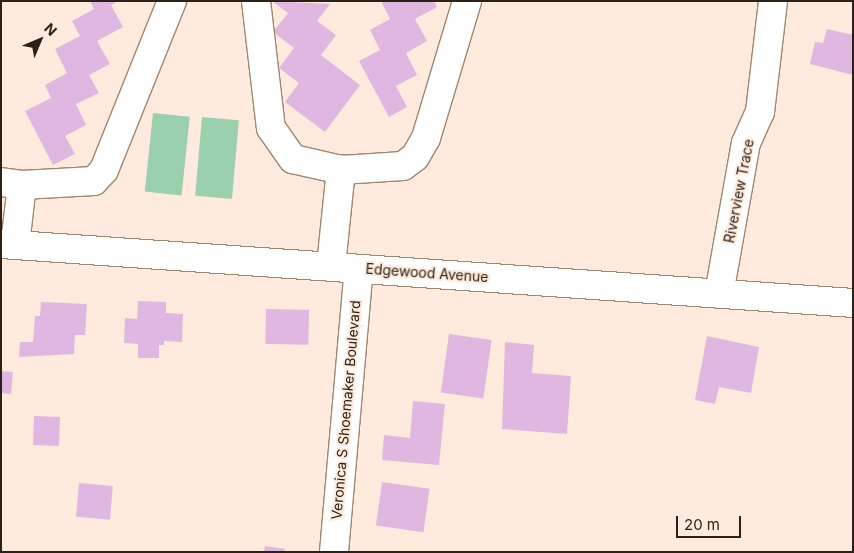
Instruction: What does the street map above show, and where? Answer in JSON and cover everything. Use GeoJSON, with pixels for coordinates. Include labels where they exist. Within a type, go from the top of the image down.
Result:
{"type":"FeatureCollection","features":[{"type":"Feature","properties":{"kind":"street"},"geometry":{"type":"LineString","coordinates":[[8,245],[12,184],[94,181],[104,170],[172,1]]}},
{"type":"Feature","properties":{"kind":"street"},"geometry":{"type":"LineString","coordinates":[[256,1],[271,128],[293,159],[341,170],[403,166],[415,157],[426,138],[467,1]]}},
{"type":"Feature","properties":{"kind":"street","name":"Riverview Trace"},"geometry":{"type":"LineString","coordinates":[[719,294],[746,143],[760,112],[773,1]]}},
{"type":"Feature","properties":{"kind":"street"},"geometry":{"type":"LineString","coordinates":[[332,266],[341,170]]}},
{"type":"Feature","properties":{"kind":"street","name":"Edgewood Avenue"},"geometry":{"type":"LineString","coordinates":[[8,245],[853,303]]}},
{"type":"Feature","properties":{"kind":"street","name":"Veronica S Shoemaker Boulevard"},"geometry":{"type":"LineString","coordinates":[[334,552],[359,269]]}},
{"type":"Feature","properties":{"kind":"green space"},"geometry":{"type":"Polygon","coordinates":[[[153,113],[190,117],[182,195],[145,192],[153,113]]]}},
{"type":"Feature","properties":{"kind":"green space"},"geometry":{"type":"Polygon","coordinates":[[[202,117],[239,120],[232,199],[195,196],[202,117]]]}},
{"type":"Feature","properties":{"kind":"building"},"geometry":{"type":"Polygon","coordinates":[[[90,1],[118,1],[111,5],[123,27],[97,41],[110,64],[89,75],[99,93],[76,104],[86,125],[65,136],[75,154],[53,165],[25,111],[51,98],[45,85],[67,73],[55,49],[80,36],[72,21],[94,9],[90,1]]]}},
{"type":"Feature","properties":{"kind":"building"},"geometry":{"type":"Polygon","coordinates":[[[272,1],[330,4],[317,21],[336,35],[321,55],[360,85],[325,132],[285,102],[299,83],[279,68],[294,48],[273,32],[288,13],[272,1]]]}},
{"type":"Feature","properties":{"kind":"building"},"geometry":{"type":"Polygon","coordinates":[[[381,1],[434,1],[437,7],[415,19],[427,41],[406,53],[417,75],[396,86],[407,107],[389,117],[359,61],[380,50],[370,30],[390,19],[381,1]]]}},
{"type":"Feature","properties":{"kind":"building"},"geometry":{"type":"Polygon","coordinates":[[[827,29],[853,35],[853,75],[810,64],[815,42],[823,43],[827,29]]]}},
{"type":"Feature","properties":{"kind":"building"},"geometry":{"type":"Polygon","coordinates":[[[138,301],[166,302],[166,313],[183,314],[182,342],[164,341],[164,345],[159,345],[159,358],[138,358],[138,344],[124,343],[125,318],[137,319],[138,301]]]}},
{"type":"Feature","properties":{"kind":"building"},"geometry":{"type":"Polygon","coordinates":[[[41,302],[87,304],[85,335],[75,335],[74,354],[19,357],[20,342],[33,342],[35,316],[40,316],[41,302]]]}},
{"type":"Feature","properties":{"kind":"building"},"geometry":{"type":"Polygon","coordinates":[[[266,309],[309,310],[308,345],[265,344],[266,309]]]}},
{"type":"Feature","properties":{"kind":"building"},"geometry":{"type":"Polygon","coordinates":[[[449,334],[492,340],[483,398],[441,392],[449,334]]]}},
{"type":"Feature","properties":{"kind":"building"},"geometry":{"type":"Polygon","coordinates":[[[707,336],[759,347],[751,393],[719,387],[715,404],[695,400],[707,336]]]}},
{"type":"Feature","properties":{"kind":"building"},"geometry":{"type":"Polygon","coordinates":[[[505,342],[534,345],[532,373],[571,376],[567,434],[502,429],[505,342]]]}},
{"type":"Feature","properties":{"kind":"building"},"geometry":{"type":"Polygon","coordinates":[[[1,371],[13,372],[11,394],[1,393],[1,371]]]}},
{"type":"Feature","properties":{"kind":"building"},"geometry":{"type":"Polygon","coordinates":[[[413,401],[445,404],[439,465],[382,460],[384,435],[410,438],[413,401]]]}},
{"type":"Feature","properties":{"kind":"building"},"geometry":{"type":"Polygon","coordinates":[[[34,416],[60,417],[59,446],[33,445],[34,416]]]}},
{"type":"Feature","properties":{"kind":"building"},"geometry":{"type":"Polygon","coordinates":[[[382,482],[430,489],[423,532],[376,526],[382,482]]]}},
{"type":"Feature","properties":{"kind":"building"},"geometry":{"type":"Polygon","coordinates":[[[79,483],[113,486],[110,520],[76,517],[79,483]]]}},
{"type":"Feature","properties":{"kind":"building"},"geometry":{"type":"Polygon","coordinates":[[[265,546],[285,549],[284,552],[264,552],[265,546]]]}}]}
